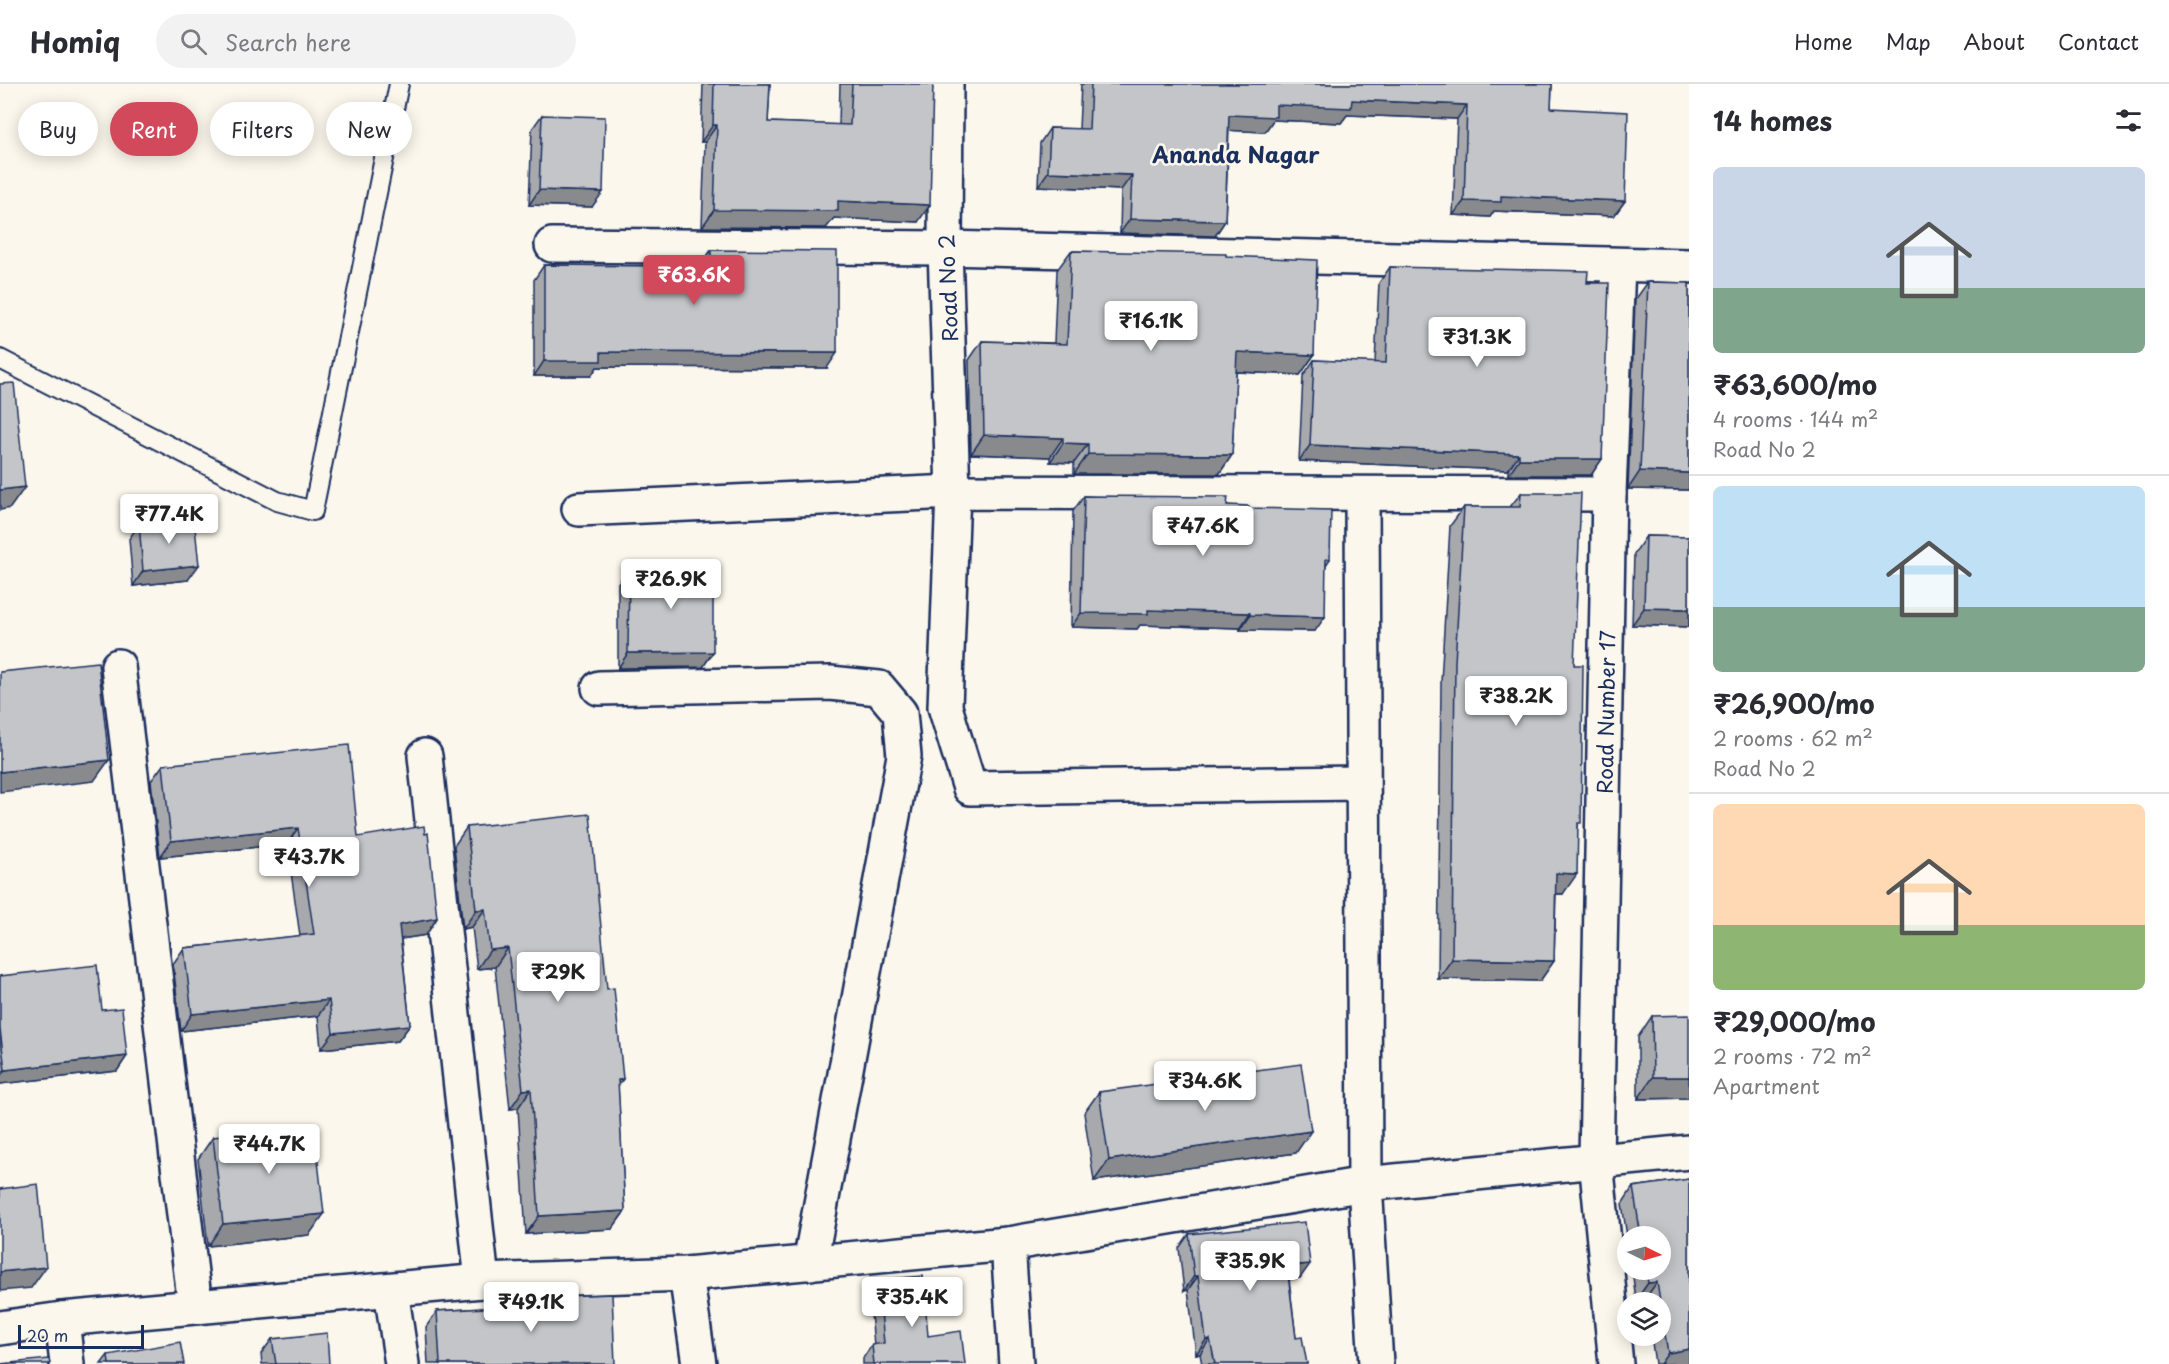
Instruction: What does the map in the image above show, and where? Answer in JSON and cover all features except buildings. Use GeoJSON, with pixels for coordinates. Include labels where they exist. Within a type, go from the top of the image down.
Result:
{"type":"FeatureCollection","features":[{"type":"Feature","properties":{"kind":"street","name":"Road No 2"},"geometry":{"type":"LineString","coordinates":[[946,84],[945,248],[953,492],[945,706],[970,788],[1362,783]]}},
{"type":"Feature","properties":{"kind":"street"},"geometry":{"type":"LineString","coordinates":[[552,245],[945,248],[1689,266]]}},
{"type":"Feature","properties":{"kind":"street","name":"Road Number 17"},"geometry":{"type":"LineString","coordinates":[[1617,1364],[1596,1160],[1610,495],[1618,265]]}},
{"type":"Feature","properties":{"kind":"street"},"geometry":{"type":"LineString","coordinates":[[579,508],[953,492],[1610,495]]}},
{"type":"Feature","properties":{"kind":"street"},"geometry":{"type":"LineString","coordinates":[[1362,494],[1365,1184],[1376,1364]]}},
{"type":"Feature","properties":{"kind":"street"},"geometry":{"type":"LineString","coordinates":[[118,666],[195,1306]]}},
{"type":"Feature","properties":{"kind":"street"},"geometry":{"type":"LineString","coordinates":[[599,688],[830,683],[879,688],[900,713],[904,756],[810,1263]]}},
{"type":"Feature","properties":{"kind":"street"},"geometry":{"type":"LineString","coordinates":[[425,756],[482,1281]]}},
{"type":"Feature","properties":{"kind":"street"},"geometry":{"type":"LineString","coordinates":[[0,1328],[62,1319],[195,1306],[482,1281],[686,1274],[1008,1244],[1365,1184],[1689,1152]]}},
{"type":"Feature","properties":{"kind":"street"},"geometry":{"type":"LineString","coordinates":[[1008,1244],[1016,1364]]}},
{"type":"Feature","properties":{"kind":"street"},"geometry":{"type":"LineString","coordinates":[[686,1274],[699,1364]]}},
{"type":"Feature","properties":{"kind":"street"},"geometry":{"type":"LineString","coordinates":[[391,1290],[402,1364]]}},
{"type":"Feature","properties":{"kind":"street"},"geometry":{"type":"LineString","coordinates":[[62,1319],[67,1364]]}},
{"type":"Feature","properties":{"kind":"lane"},"geometry":{"type":"LineString","coordinates":[[0,359],[277,501],[312,511],[399,84]]}},
{"type":"Feature","properties":{"kind":"district","name":"Ananda Nagar"},"geometry":{"type":"Point","coordinates":[1236,153]}}]}
